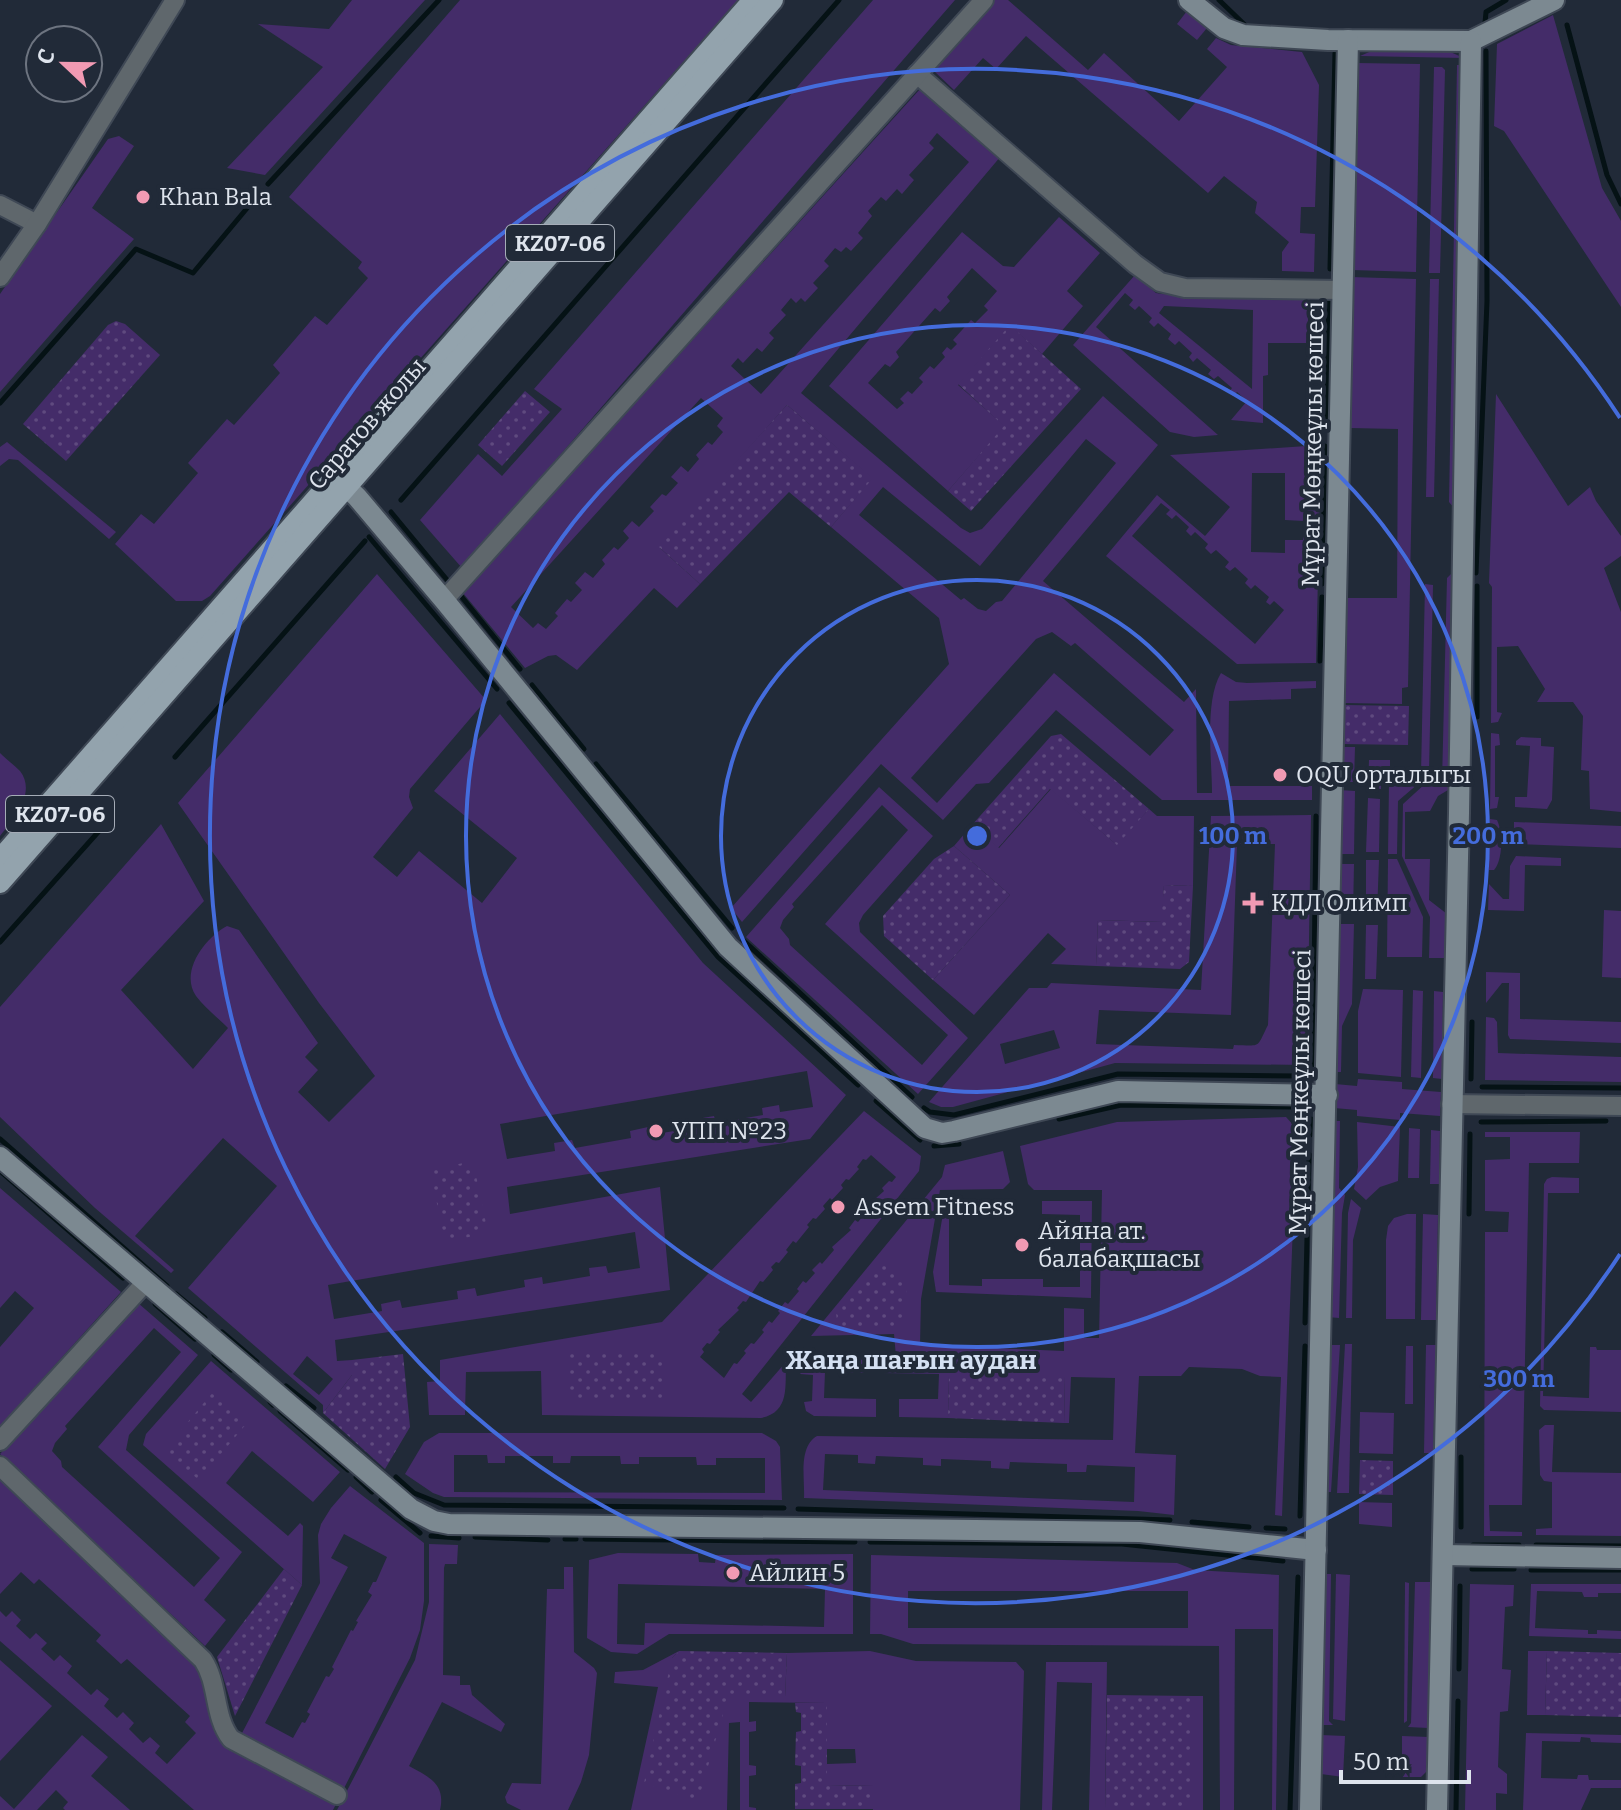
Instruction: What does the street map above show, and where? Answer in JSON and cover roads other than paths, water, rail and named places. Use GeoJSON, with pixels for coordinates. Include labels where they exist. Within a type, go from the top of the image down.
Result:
{"type":"FeatureCollection","features":[{"type":"Feature","properties":{"kind":"main road","name":"Саратов жолы"},"geometry":{"type":"LineString","coordinates":[[0,883],[753,0]]}},
{"type":"Feature","properties":{"kind":"main road","name":"Саратов жолы"},"geometry":{"type":"LineString","coordinates":[[0,859],[773,0]]}},
{"type":"Feature","properties":{"kind":"main road"},"geometry":{"type":"LineString","coordinates":[[1189,0],[1218,25],[1235,33],[1348,40],[1471,41],[1554,0]]}},
{"type":"Feature","properties":{"kind":"main road","name":"Мұрат Мөңкеұлы көшесі"},"geometry":{"type":"LineString","coordinates":[[1310,1810],[1348,40]]}},
{"type":"Feature","properties":{"kind":"main road"},"geometry":{"type":"LineString","coordinates":[[1437,1810],[1459,813],[1471,41]]}},
{"type":"Feature","properties":{"kind":"main road"},"geometry":{"type":"LineString","coordinates":[[341,482],[444,600],[728,947],[925,1128],[942,1133],[954,1131],[1118,1091],[1327,1095]]}},
{"type":"Feature","properties":{"kind":"main road"},"geometry":{"type":"LineString","coordinates":[[0,1157],[411,1509],[434,1521],[449,1524],[1140,1532],[1316,1550]]}},
{"type":"Feature","properties":{"kind":"main road"},"geometry":{"type":"LineString","coordinates":[[1444,1555],[1621,1558]]}},
{"type":"Feature","properties":{"kind":"street"},"geometry":{"type":"LineString","coordinates":[[0,277],[37,224],[175,0]]}},
{"type":"Feature","properties":{"kind":"street"},"geometry":{"type":"LineString","coordinates":[[444,600],[984,0]]}},
{"type":"Feature","properties":{"kind":"street"},"geometry":{"type":"LineString","coordinates":[[917,74],[1135,264],[1160,282],[1185,288],[1343,290]]}},
{"type":"Feature","properties":{"kind":"street"},"geometry":{"type":"LineString","coordinates":[[0,205],[37,224]]}},
{"type":"Feature","properties":{"kind":"street"},"geometry":{"type":"LineString","coordinates":[[1451,1104],[1621,1106]]}},
{"type":"Feature","properties":{"kind":"street"},"geometry":{"type":"LineString","coordinates":[[0,1441],[145,1283]]}},
{"type":"Feature","properties":{"kind":"street"},"geometry":{"type":"LineString","coordinates":[[0,1466],[203,1660],[210,1673],[225,1731],[231,1739],[337,1795]]}},
{"type":"Feature","properties":{"kind":"waterway"},"geometry":{"type":"LineString","coordinates":[[268,184],[439,0]]}},
{"type":"Feature","properties":{"kind":"waterway"},"geometry":{"type":"LineString","coordinates":[[401,500],[839,0]]}},
{"type":"Feature","properties":{"kind":"waterway"},"geometry":{"type":"LineString","coordinates":[[1219,0],[1247,27]]}},
{"type":"Feature","properties":{"kind":"waterway"},"geometry":{"type":"LineString","coordinates":[[1485,23],[1486,12],[1506,0]]}},
{"type":"Feature","properties":{"kind":"waterway"},"geometry":{"type":"LineString","coordinates":[[1567,25],[1607,175],[1621,204]]}},
{"type":"Feature","properties":{"kind":"waterway"},"geometry":{"type":"LineString","coordinates":[[1476,573],[1487,301],[1486,51]]}},
{"type":"Feature","properties":{"kind":"waterway"},"geometry":{"type":"LineString","coordinates":[[1330,269],[1335,53]]}},
{"type":"Feature","properties":{"kind":"waterway"},"geometry":{"type":"LineString","coordinates":[[0,403],[136,249],[193,273],[253,201]]}},
{"type":"Feature","properties":{"kind":"waterway"},"geometry":{"type":"LineString","coordinates":[[1326,427],[1329,298]]}},
{"type":"Feature","properties":{"kind":"waterway"},"geometry":{"type":"LineString","coordinates":[[1322,584],[1325,446]]}},
{"type":"Feature","properties":{"kind":"waterway"},"geometry":{"type":"LineString","coordinates":[[391,512],[448,581]]}},
{"type":"Feature","properties":{"kind":"waterway"},"geometry":{"type":"LineString","coordinates":[[369,537],[497,689]]}},
{"type":"Feature","properties":{"kind":"waterway"},"geometry":{"type":"LineString","coordinates":[[175,757],[365,541]]}},
{"type":"Feature","properties":{"kind":"waterway"},"geometry":{"type":"LineString","coordinates":[[1477,586],[1477,717]]}},
{"type":"Feature","properties":{"kind":"waterway"},"geometry":{"type":"LineString","coordinates":[[461,596],[520,669]]}},
{"type":"Feature","properties":{"kind":"waterway"},"geometry":{"type":"LineString","coordinates":[[1320,661],[1322,597]]}},
{"type":"Feature","properties":{"kind":"waterway"},"geometry":{"type":"LineString","coordinates":[[532,685],[584,749]]}},
{"type":"Feature","properties":{"kind":"waterway"},"geometry":{"type":"LineString","coordinates":[[509,703],[718,957],[858,1085]]}},
{"type":"Feature","properties":{"kind":"waterway"},"geometry":{"type":"LineString","coordinates":[[596,764],[732,928]]}},
{"type":"Feature","properties":{"kind":"waterway"},"geometry":{"type":"LineString","coordinates":[[1313,1065],[1316,816]]}},
{"type":"Feature","properties":{"kind":"waterway"},"geometry":{"type":"LineString","coordinates":[[0,942],[108,821]]}},
{"type":"Feature","properties":{"kind":"waterway"},"geometry":{"type":"LineString","coordinates":[[743,940],[912,1097]]}},
{"type":"Feature","properties":{"kind":"waterway"},"geometry":{"type":"LineString","coordinates":[[1471,1079],[1472,1022]]}},
{"type":"Feature","properties":{"kind":"waterway"},"geometry":{"type":"LineString","coordinates":[[924,1108],[930,1112],[954,1115],[1118,1074],[1298,1076]]}},
{"type":"Feature","properties":{"kind":"waterway"},"geometry":{"type":"LineString","coordinates":[[1482,1087],[1621,1088]]}},
{"type":"Feature","properties":{"kind":"waterway"},"geometry":{"type":"LineString","coordinates":[[876,1101],[920,1140]]}},
{"type":"Feature","properties":{"kind":"waterway"},"geometry":{"type":"LineString","coordinates":[[1059,1119],[1121,1105],[1296,1107]]}},
{"type":"Feature","properties":{"kind":"waterway"},"geometry":{"type":"LineString","coordinates":[[1310,1135],[1311,1119]]}},
{"type":"Feature","properties":{"kind":"waterway"},"geometry":{"type":"LineString","coordinates":[[1481,1122],[1606,1121]]}},
{"type":"Feature","properties":{"kind":"waterway"},"geometry":{"type":"LineString","coordinates":[[1469,1214],[1470,1134]]}},
{"type":"Feature","properties":{"kind":"waterway"},"geometry":{"type":"LineString","coordinates":[[0,1139],[167,1286]]}},
{"type":"Feature","properties":{"kind":"waterway"},"geometry":{"type":"LineString","coordinates":[[934,1146],[959,1144]]}},
{"type":"Feature","properties":{"kind":"waterway"},"geometry":{"type":"LineString","coordinates":[[1305,1323],[1309,1154]]}},
{"type":"Feature","properties":{"kind":"waterway"},"geometry":{"type":"LineString","coordinates":[[0,1171],[123,1278]]}},
{"type":"Feature","properties":{"kind":"waterway"},"geometry":{"type":"LineString","coordinates":[[176,1294],[205,1318]]}},
{"type":"Feature","properties":{"kind":"waterway"},"geometry":{"type":"LineString","coordinates":[[155,1304],[195,1339]]}},
{"type":"Feature","properties":{"kind":"waterway"},"geometry":{"type":"LineString","coordinates":[[222,1332],[257,1362]]}},
{"type":"Feature","properties":{"kind":"waterway"},"geometry":{"type":"LineString","coordinates":[[1300,1516],[1305,1346]]}},
{"type":"Feature","properties":{"kind":"waterway"},"geometry":{"type":"LineString","coordinates":[[214,1355],[231,1370]]}},
{"type":"Feature","properties":{"kind":"waterway"},"geometry":{"type":"LineString","coordinates":[[286,1386],[314,1408]]}},
{"type":"Feature","properties":{"kind":"waterway"},"geometry":{"type":"LineString","coordinates":[[270,1402],[273,1405]]}},
{"type":"Feature","properties":{"kind":"waterway"},"geometry":{"type":"LineString","coordinates":[[280,1411],[348,1470]]}},
{"type":"Feature","properties":{"kind":"waterway"},"geometry":{"type":"LineString","coordinates":[[1461,1457],[1461,1527]]}},
{"type":"Feature","properties":{"kind":"waterway"},"geometry":{"type":"LineString","coordinates":[[356,1477],[372,1492]]}},
{"type":"Feature","properties":{"kind":"waterway"},"geometry":{"type":"LineString","coordinates":[[396,1477],[414,1493],[444,1505],[784,1508]]}},
{"type":"Feature","properties":{"kind":"waterway"},"geometry":{"type":"LineString","coordinates":[[381,1500],[420,1533]]}},
{"type":"Feature","properties":{"kind":"waterway"},"geometry":{"type":"LineString","coordinates":[[798,1509],[1170,1520]]}},
{"type":"Feature","properties":{"kind":"waterway"},"geometry":{"type":"LineString","coordinates":[[1192,1522],[1249,1527]]}},
{"type":"Feature","properties":{"kind":"waterway"},"geometry":{"type":"LineString","coordinates":[[1266,1528],[1285,1529]]}},
{"type":"Feature","properties":{"kind":"waterway"},"geometry":{"type":"LineString","coordinates":[[431,1536],[459,1538]]}},
{"type":"Feature","properties":{"kind":"waterway"},"geometry":{"type":"LineString","coordinates":[[475,1537],[548,1540]]}},
{"type":"Feature","properties":{"kind":"waterway"},"geometry":{"type":"LineString","coordinates":[[565,1539],[576,1539]]}},
{"type":"Feature","properties":{"kind":"waterway"},"geometry":{"type":"LineString","coordinates":[[585,1539],[855,1542]]}},
{"type":"Feature","properties":{"kind":"waterway"},"geometry":{"type":"LineString","coordinates":[[870,1542],[1122,1544],[1283,1561]]}},
{"type":"Feature","properties":{"kind":"waterway"},"geometry":{"type":"LineString","coordinates":[[1473,1545],[1519,1545]]}},
{"type":"Feature","properties":{"kind":"waterway"},"geometry":{"type":"LineString","coordinates":[[1536,1545],[1621,1546]]}},
{"type":"Feature","properties":{"kind":"waterway"},"geometry":{"type":"LineString","coordinates":[[1472,1569],[1514,1569]]}},
{"type":"Feature","properties":{"kind":"waterway"},"geometry":{"type":"LineString","coordinates":[[1531,1570],[1621,1570]]}},
{"type":"Feature","properties":{"kind":"waterway"},"geometry":{"type":"LineString","coordinates":[[1290,1810],[1298,1577]]}},
{"type":"Feature","properties":{"kind":"waterway"},"geometry":{"type":"LineString","coordinates":[[1459,1669],[1460,1586]]}},
{"type":"Feature","properties":{"kind":"waterway"},"geometry":{"type":"LineString","coordinates":[[1456,1810],[1458,1701]]}},
{"type":"Feature","properties":{"kind":"place","name":"Khan Bala"},"geometry":{"type":"Point","coordinates":[143,197]}},
{"type":"Feature","properties":{"kind":"place","name":"OQU орталыгы"},"geometry":{"type":"Point","coordinates":[1280,775]}},
{"type":"Feature","properties":{"kind":"place","name":"КДЛ Олимп"},"geometry":{"type":"Point","coordinates":[1253,903]}},
{"type":"Feature","properties":{"kind":"place","name":"УПП №23"},"geometry":{"type":"Point","coordinates":[656,1131]}},
{"type":"Feature","properties":{"kind":"place","name":"Assem Fitness"},"geometry":{"type":"Point","coordinates":[838,1207]}},
{"type":"Feature","properties":{"kind":"place","name":"Айяна ат. балабақшасы"},"geometry":{"type":"Point","coordinates":[1022,1245]}},
{"type":"Feature","properties":{"kind":"place","name":"Айлин 5"},"geometry":{"type":"Point","coordinates":[733,1573]}},
{"type":"Feature","properties":{"kind":"district","name":"Жаңа шағын аудан"},"geometry":{"type":"Point","coordinates":[911,1360]}}]}
